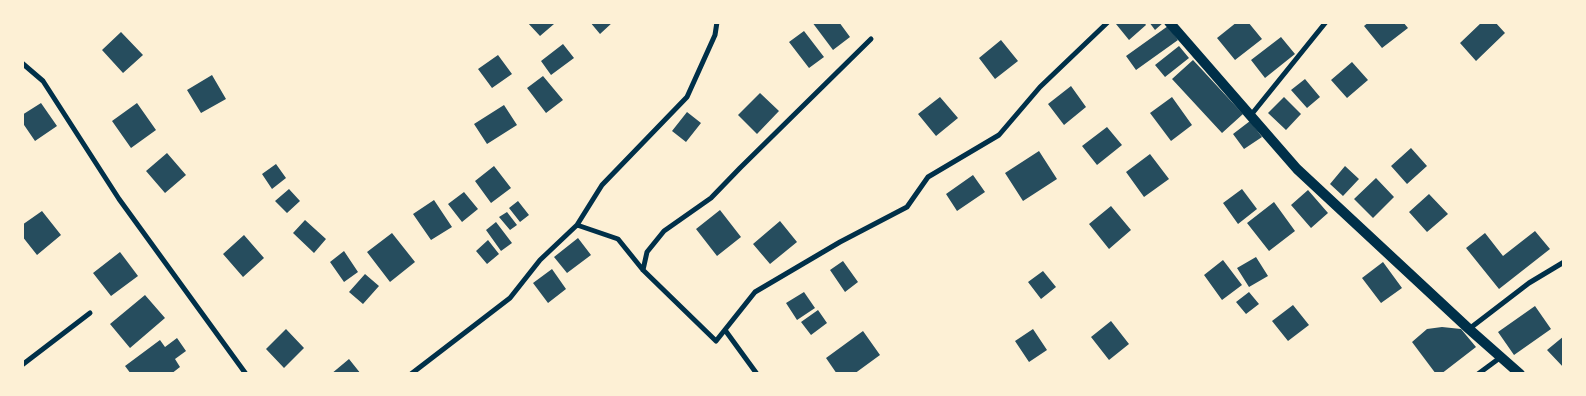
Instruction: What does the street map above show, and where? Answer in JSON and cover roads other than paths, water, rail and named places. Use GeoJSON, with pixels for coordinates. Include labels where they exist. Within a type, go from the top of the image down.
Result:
{"type":"FeatureCollection","features":[{"type":"Feature","properties":{"kind":"main road"},"geometry":{"type":"LineString","coordinates":[[1169,22],[1297,169],[1520,374]]}},
{"type":"Feature","properties":{"kind":"street"},"geometry":{"type":"LineString","coordinates":[[411,374],[510,298],[540,260],[577,225],[602,185],[687,97],[715,35],[717,22]]}},
{"type":"Feature","properties":{"kind":"street"},"geometry":{"type":"LineString","coordinates":[[577,225],[618,239],[643,270],[716,341],[756,292],[840,242],[908,207],[928,177],[999,136],[1040,87],[1108,22]]}},
{"type":"Feature","properties":{"kind":"street"},"geometry":{"type":"LineString","coordinates":[[1251,116],[1326,22]]}},
{"type":"Feature","properties":{"kind":"street"},"geometry":{"type":"LineString","coordinates":[[643,270],[647,252],[664,231],[711,198],[788,119],[871,39]]}},
{"type":"Feature","properties":{"kind":"street"},"geometry":{"type":"LineString","coordinates":[[22,63],[43,81],[119,199],[246,374]]}},
{"type":"Feature","properties":{"kind":"street"},"geometry":{"type":"LineString","coordinates":[[1469,329],[1529,283],[1564,262]]}},
{"type":"Feature","properties":{"kind":"street"},"geometry":{"type":"LineString","coordinates":[[22,365],[90,312]]}},
{"type":"Feature","properties":{"kind":"street"},"geometry":{"type":"LineString","coordinates":[[725,330],[757,374]]}},
{"type":"Feature","properties":{"kind":"street"},"geometry":{"type":"LineString","coordinates":[[1478,374],[1501,357]]}}]}
